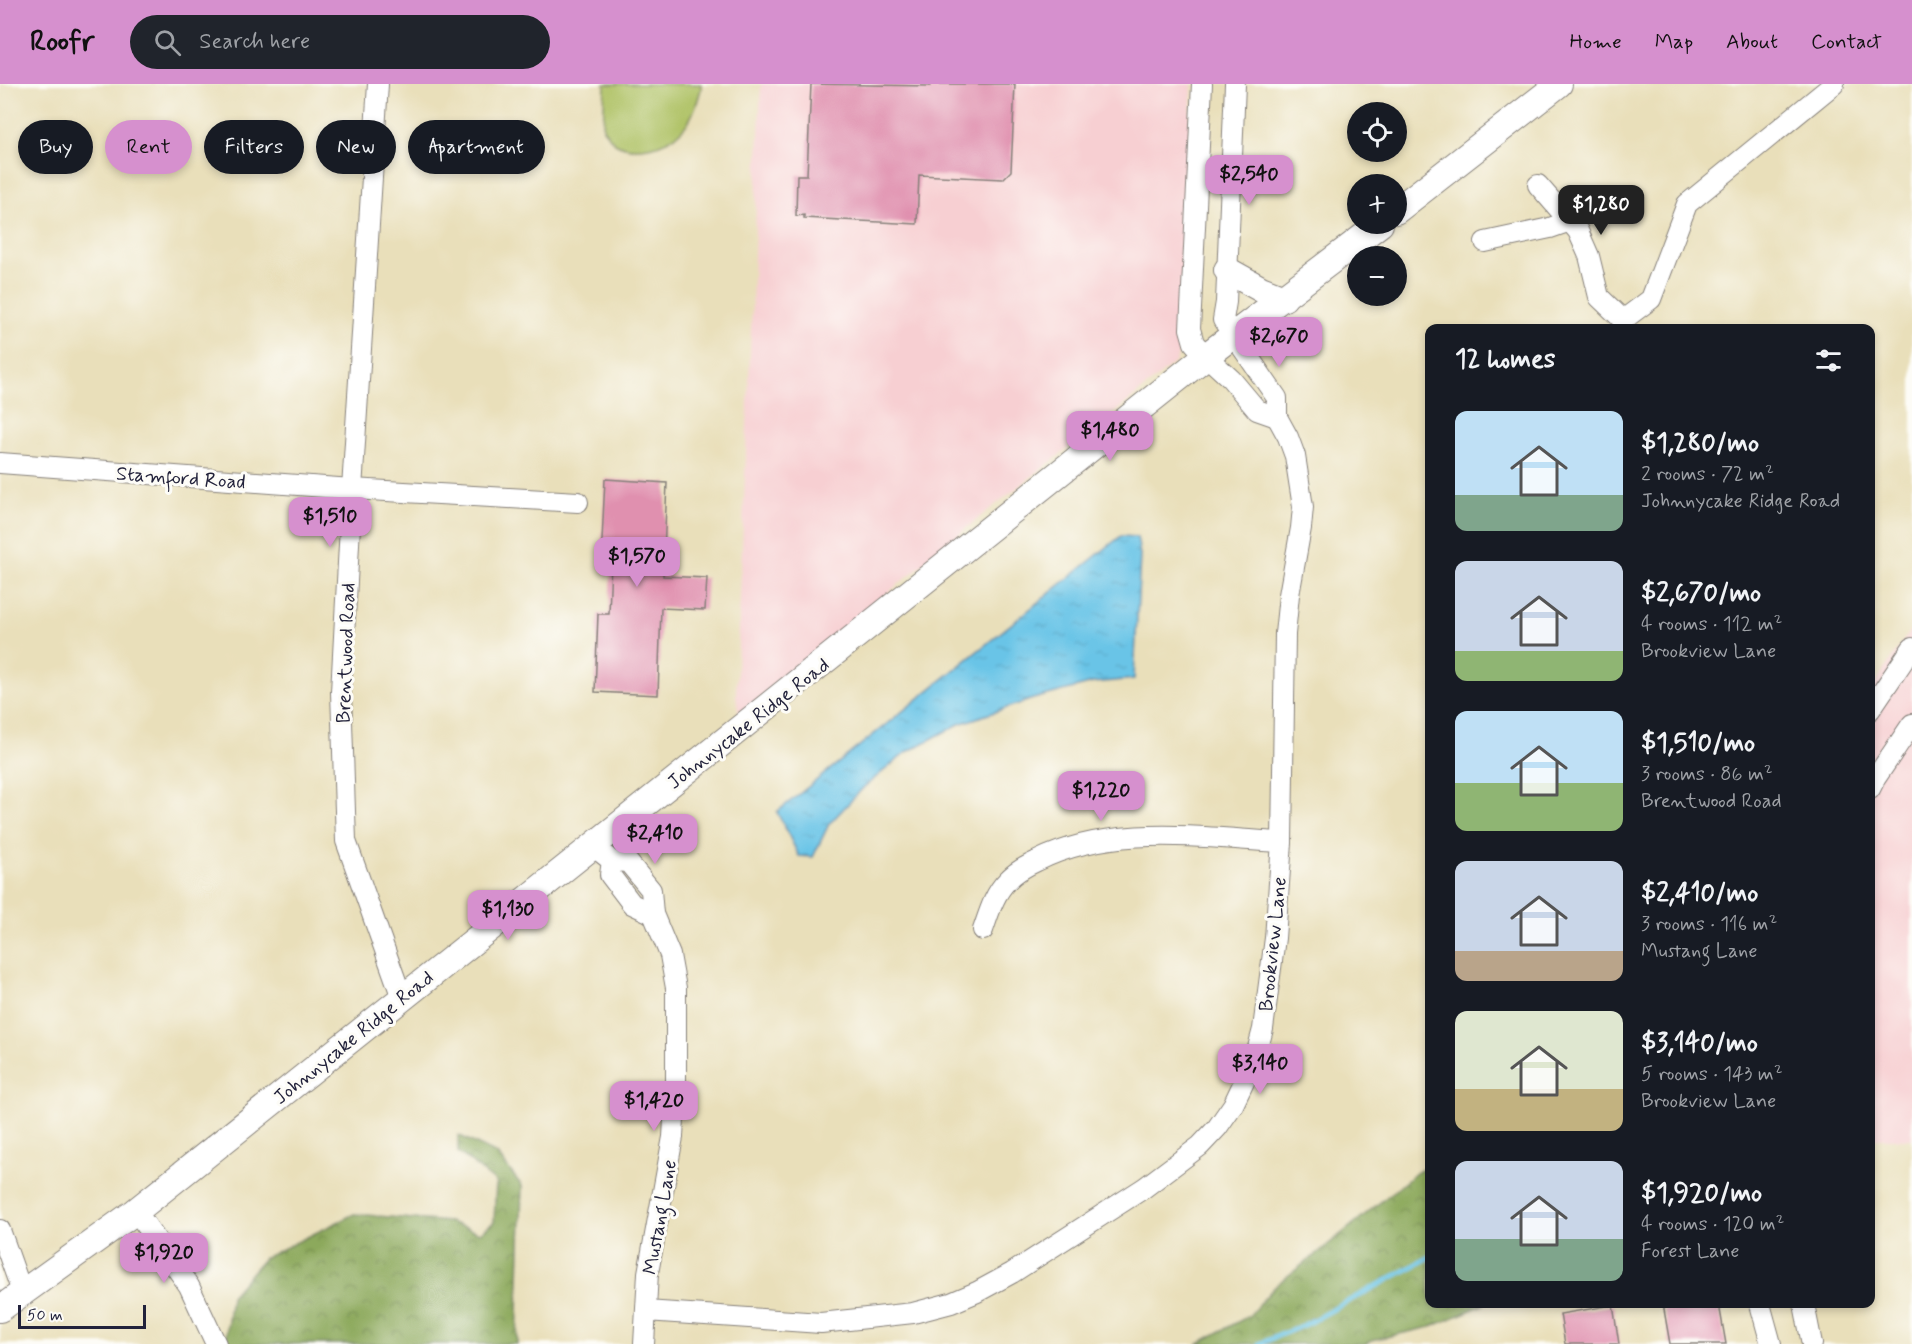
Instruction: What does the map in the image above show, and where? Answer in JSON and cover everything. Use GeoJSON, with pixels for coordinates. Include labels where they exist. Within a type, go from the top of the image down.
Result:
{"type":"FeatureCollection","features":[{"type":"Feature","properties":{"kind":"main road"},"geometry":{"type":"LineString","coordinates":[[1407,202],[1559,84]]}},
{"type":"Feature","properties":{"kind":"main road","name":"Johnnycake Ridge Road"},"geometry":{"type":"LineString","coordinates":[[0,1310],[135,1211],[402,998],[602,854],[1206,356],[1367,234]]}},
{"type":"Feature","properties":{"kind":"main road"},"geometry":{"type":"LineString","coordinates":[[1227,270],[1284,298]]}},
{"type":"Feature","properties":{"kind":"street","name":"Brentwood Road"},"geometry":{"type":"LineString","coordinates":[[378,84],[341,692],[346,841],[402,998]]}},
{"type":"Feature","properties":{"kind":"street"},"geometry":{"type":"LineString","coordinates":[[1202,84],[1190,329],[1194,343],[1232,379],[1257,410],[1276,417]]}},
{"type":"Feature","properties":{"kind":"street","name":"Brookview Lane"},"geometry":{"type":"LineString","coordinates":[[646,1311],[821,1323],[913,1313],[951,1303],[1012,1274],[1178,1164],[1217,1128],[1238,1095],[1255,1059],[1263,1029],[1275,938],[1282,842],[1285,634],[1303,507],[1295,456],[1288,437],[1276,417],[1276,398],[1223,320],[1226,302],[1235,84]]}},
{"type":"Feature","properties":{"kind":"street"},"geometry":{"type":"LineString","coordinates":[[1538,185],[1578,231],[1589,256],[1599,297],[1623,324],[1651,299],[1687,204],[1834,84]]}},
{"type":"Feature","properties":{"kind":"street"},"geometry":{"type":"LineString","coordinates":[[1485,242],[1550,228],[1570,221]]}},
{"type":"Feature","properties":{"kind":"street","name":"Stamford Road"},"geometry":{"type":"LineString","coordinates":[[0,463],[352,489],[578,502]]}},
{"type":"Feature","properties":{"kind":"street"},"geometry":{"type":"LineString","coordinates":[[1875,703],[1912,648]]}},
{"type":"Feature","properties":{"kind":"street"},"geometry":{"type":"LineString","coordinates":[[1875,780],[1912,724]]}},
{"type":"Feature","properties":{"kind":"street"},"geometry":{"type":"LineString","coordinates":[[983,930],[996,896],[1006,882],[1018,871],[1031,864],[1052,853],[1072,847],[1128,837],[1152,836],[1282,842]]}},
{"type":"Feature","properties":{"kind":"street","name":"Mustang Lane"},"geometry":{"type":"LineString","coordinates":[[602,854],[628,862],[651,890],[653,914],[670,955],[676,988],[676,1083],[673,1137],[648,1274],[644,1344]]}},
{"type":"Feature","properties":{"kind":"street"},"geometry":{"type":"LineString","coordinates":[[135,1211],[189,1286],[216,1344]]}},
{"type":"Feature","properties":{"kind":"street"},"geometry":{"type":"LineString","coordinates":[[0,1230],[22,1292]]}},
{"type":"Feature","properties":{"kind":"street"},"geometry":{"type":"LineString","coordinates":[[1761,1308],[1771,1344]]}},
{"type":"Feature","properties":{"kind":"street"},"geometry":{"type":"LineString","coordinates":[[1805,1308],[1812,1344]]}},
{"type":"Feature","properties":{"kind":"shaded area"},"geometry":{"type":"Polygon","coordinates":[[[761,84],[1192,84],[1179,351],[1176,362],[981,516],[739,716],[736,695],[761,84]]]}},
{"type":"Feature","properties":{"kind":"shaded area"},"geometry":{"type":"Polygon","coordinates":[[[1912,628],[1912,1139],[1875,1139],[1875,684],[1912,628]]]}},
{"type":"Feature","properties":{"kind":"green space"},"geometry":{"type":"Polygon","coordinates":[[[605,84],[701,84],[701,89],[691,117],[681,131],[659,144],[631,148],[615,143],[603,129],[605,84]]]}},
{"type":"Feature","properties":{"kind":"green space"},"geometry":{"type":"Polygon","coordinates":[[[458,1135],[497,1154],[522,1186],[517,1344],[233,1344],[226,1337],[231,1296],[264,1258],[354,1214],[449,1222],[480,1233],[494,1222],[496,1182],[458,1152],[458,1135]]]}},
{"type":"Feature","properties":{"kind":"green space"},"geometry":{"type":"Polygon","coordinates":[[[1425,1167],[1425,1308],[1476,1308],[1431,1327],[1372,1340],[1366,1344],[1197,1344],[1249,1316],[1276,1285],[1425,1167]]]}},
{"type":"Feature","properties":{"kind":"water"},"geometry":{"type":"Polygon","coordinates":[[[1121,536],[1137,537],[1140,555],[1134,679],[1093,683],[1033,699],[959,724],[907,752],[864,787],[829,824],[813,857],[799,856],[777,812],[1121,536]]]}},
{"type":"Feature","properties":{"kind":"building"},"geometry":{"type":"Polygon","coordinates":[[[811,84],[930,86],[930,84],[1015,84],[1011,171],[1003,179],[919,175],[917,224],[796,216],[797,175],[807,175],[811,84]]]}},
{"type":"Feature","properties":{"kind":"building"},"geometry":{"type":"Polygon","coordinates":[[[605,479],[667,483],[663,576],[707,578],[705,610],[661,608],[658,695],[595,692],[598,614],[609,614],[611,562],[601,562],[605,479]]]}},
{"type":"Feature","properties":{"kind":"building"},"geometry":{"type":"Polygon","coordinates":[[[1595,1308],[1613,1308],[1619,1344],[1565,1344],[1560,1314],[1595,1308]]]}},
{"type":"Feature","properties":{"kind":"building"},"geometry":{"type":"Polygon","coordinates":[[[1664,1308],[1720,1308],[1726,1344],[1670,1344],[1664,1308]]]}},
{"type":"Feature","properties":{"kind":"waterway"},"geometry":{"type":"LineString","coordinates":[[1259,1344],[1306,1324],[1425,1260]]}}]}
